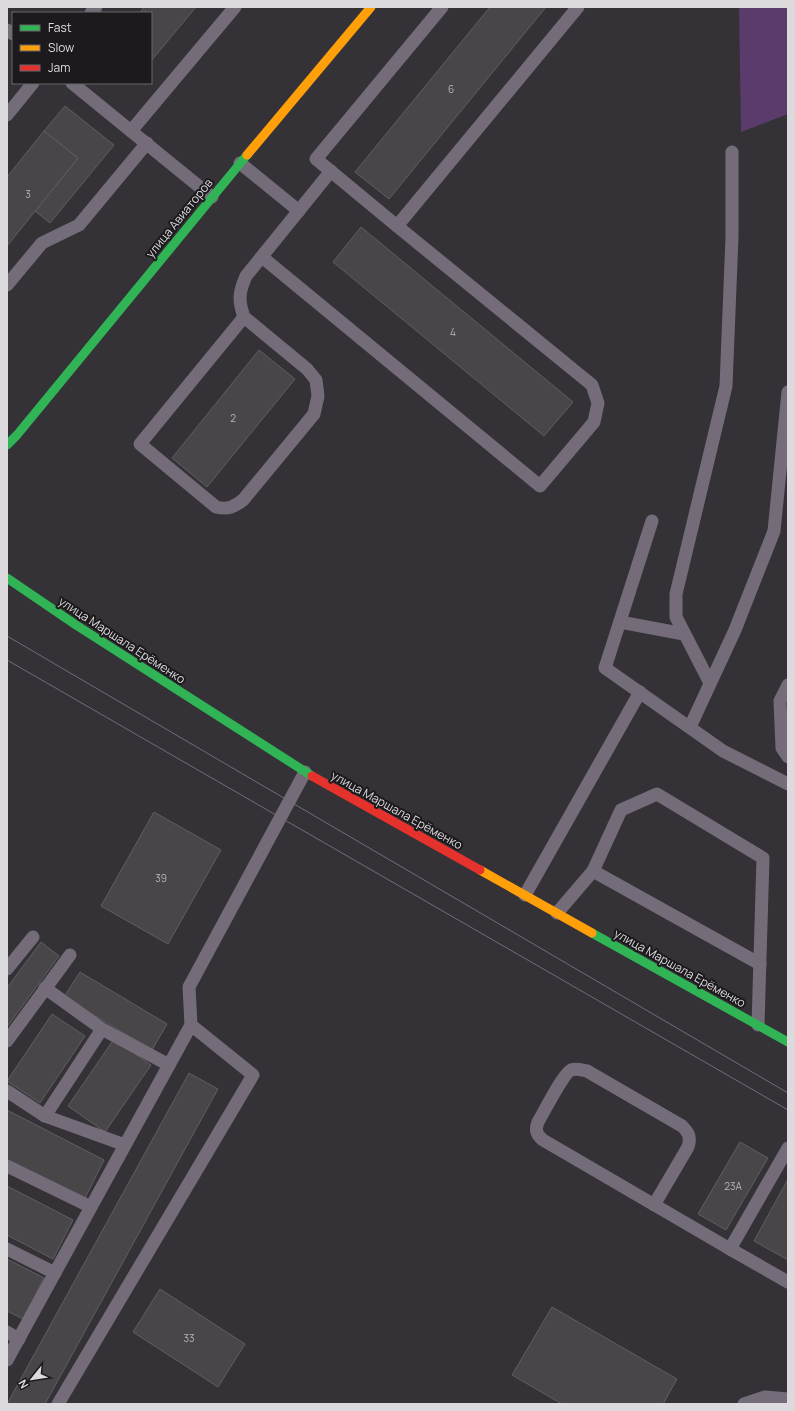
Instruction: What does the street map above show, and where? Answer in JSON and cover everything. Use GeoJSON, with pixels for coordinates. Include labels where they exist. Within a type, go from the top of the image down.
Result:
{"type":"FeatureCollection","features":[{"type":"Feature","properties":{"kind":"main road","name":"улица Авиаторов"},"geometry":{"type":"LineString","coordinates":[[7,445],[17,435],[240,163],[371,7]]}},
{"type":"Feature","properties":{"kind":"main road","name":"улица Маршала Ерёменко"},"geometry":{"type":"LineString","coordinates":[[7,578],[76,625],[305,772],[788,1042]]}},
{"type":"Feature","properties":{"kind":"lane"},"geometry":{"type":"LineString","coordinates":[[131,131],[234,7]]}},
{"type":"Feature","properties":{"kind":"lane"},"geometry":{"type":"LineString","coordinates":[[262,257],[540,486],[594,422],[598,403],[592,385],[316,159],[442,7]]}},
{"type":"Feature","properties":{"kind":"lane"},"geometry":{"type":"LineString","coordinates":[[397,226],[578,7]]}},
{"type":"Feature","properties":{"kind":"lane"},"geometry":{"type":"LineString","coordinates":[[7,115],[32,84]]}},
{"type":"Feature","properties":{"kind":"lane"},"geometry":{"type":"LineString","coordinates":[[73,84],[212,197]]}},
{"type":"Feature","properties":{"kind":"lane"},"geometry":{"type":"LineString","coordinates":[[7,285],[42,243],[79,225],[147,144]]}},
{"type":"Feature","properties":{"kind":"lane"},"geometry":{"type":"LineString","coordinates":[[710,683],[676,617],[676,594],[726,386],[732,237],[732,152]]}},
{"type":"Feature","properties":{"kind":"lane"},"geometry":{"type":"LineString","coordinates":[[240,163],[299,211]]}},
{"type":"Feature","properties":{"kind":"lane"},"geometry":{"type":"LineString","coordinates":[[244,317],[140,444],[216,507],[224,509],[234,507],[243,500],[314,414],[318,396],[316,380],[307,369],[244,317],[240,305],[240,291],[246,276],[331,171]]}},
{"type":"Feature","properties":{"kind":"lane"},"geometry":{"type":"LineString","coordinates":[[690,727],[735,630],[774,531],[788,392]]}},
{"type":"Feature","properties":{"kind":"lane"},"geometry":{"type":"LineString","coordinates":[[652,521],[605,668],[723,751],[788,784]]}},
{"type":"Feature","properties":{"kind":"lane"},"geometry":{"type":"LineString","coordinates":[[620,622],[684,634]]}},
{"type":"Feature","properties":{"kind":"lane"},"geometry":{"type":"LineString","coordinates":[[788,685],[780,701],[782,748],[788,757]]}},
{"type":"Feature","properties":{"kind":"lane"},"geometry":{"type":"LineString","coordinates":[[525,895],[640,692]]}},
{"type":"Feature","properties":{"kind":"lane"},"geometry":{"type":"LineString","coordinates":[[7,1360],[13,1336],[55,1273],[191,1025],[188,987],[305,772]]}},
{"type":"Feature","properties":{"kind":"lane"},"geometry":{"type":"LineString","coordinates":[[557,914],[593,871],[621,810],[657,794],[763,858],[758,1026]]}},
{"type":"Feature","properties":{"kind":"lane"},"geometry":{"type":"LineString","coordinates":[[593,871],[760,964]]}},
{"type":"Feature","properties":{"kind":"lane"},"geometry":{"type":"LineString","coordinates":[[7,969],[33,937]]}},
{"type":"Feature","properties":{"kind":"lane"},"geometry":{"type":"LineString","coordinates":[[7,1041],[70,955]]}},
{"type":"Feature","properties":{"kind":"lane"},"geometry":{"type":"LineString","coordinates":[[46,988],[102,1029],[169,1065]]}},
{"type":"Feature","properties":{"kind":"lane"},"geometry":{"type":"LineString","coordinates":[[58,1404],[253,1075],[191,1025]]}},
{"type":"Feature","properties":{"kind":"lane"},"geometry":{"type":"LineString","coordinates":[[45,1116],[102,1029]]}},
{"type":"Feature","properties":{"kind":"lane"},"geometry":{"type":"LineString","coordinates":[[654,1205],[688,1146],[690,1140],[688,1133],[682,1126],[587,1072],[578,1069],[570,1071],[564,1077],[538,1122],[536,1128],[537,1136],[654,1205],[788,1282]]}},
{"type":"Feature","properties":{"kind":"lane"},"geometry":{"type":"LineString","coordinates":[[7,1091],[45,1116],[125,1145]]}},
{"type":"Feature","properties":{"kind":"lane"},"geometry":{"type":"LineString","coordinates":[[730,1248],[786,1154]]}},
{"type":"Feature","properties":{"kind":"lane"},"geometry":{"type":"LineString","coordinates":[[7,1166],[91,1207]]}},
{"type":"Feature","properties":{"kind":"lane"},"geometry":{"type":"LineString","coordinates":[[7,1249],[55,1273]]}},
{"type":"Feature","properties":{"kind":"lane"},"geometry":{"type":"LineString","coordinates":[[744,1404],[765,1397],[788,1399]]}},
{"type":"Feature","properties":{"kind":"shaded area"},"geometry":{"type":"Polygon","coordinates":[[[739,7],[788,7],[788,114],[741,132],[739,7]]]}},
{"type":"Feature","properties":{"kind":"building"},"geometry":{"type":"Polygon","coordinates":[[[144,7],[196,7],[152,60],[152,12],[141,12],[144,7]]]}},
{"type":"Feature","properties":{"kind":"building"},"geometry":{"type":"Polygon","coordinates":[[[490,7],[546,7],[389,199],[355,172],[490,7]]]}},
{"type":"Feature","properties":{"kind":"building"},"geometry":{"type":"Polygon","coordinates":[[[65,106],[114,145],[50,223],[35,211],[78,158],[44,131],[65,106]]]}},
{"type":"Feature","properties":{"kind":"building"},"geometry":{"type":"Polygon","coordinates":[[[44,131],[78,158],[7,246],[7,177],[44,131]]]}},
{"type":"Feature","properties":{"kind":"building"},"geometry":{"type":"Polygon","coordinates":[[[361,227],[573,402],[544,436],[333,262],[361,227]]]}},
{"type":"Feature","properties":{"kind":"building"},"geometry":{"type":"Polygon","coordinates":[[[259,350],[295,379],[207,487],[172,458],[259,350]]]}},
{"type":"Feature","properties":{"kind":"building"},"geometry":{"type":"Polygon","coordinates":[[[154,812],[221,850],[168,944],[101,906],[154,812]]]}},
{"type":"Feature","properties":{"kind":"building"},"geometry":{"type":"Polygon","coordinates":[[[41,942],[59,956],[7,1027],[7,988],[41,942]]]}},
{"type":"Feature","properties":{"kind":"building"},"geometry":{"type":"Polygon","coordinates":[[[80,972],[167,1024],[152,1050],[64,997],[80,972]]]}},
{"type":"Feature","properties":{"kind":"building"},"geometry":{"type":"Polygon","coordinates":[[[52,1014],[85,1036],[40,1103],[7,1081],[52,1014]]]}},
{"type":"Feature","properties":{"kind":"building"},"geometry":{"type":"Polygon","coordinates":[[[114,1039],[151,1065],[105,1132],[68,1106],[114,1039]]]}},
{"type":"Feature","properties":{"kind":"building"},"geometry":{"type":"Polygon","coordinates":[[[189,1073],[218,1089],[45,1404],[7,1404],[189,1073]]]}},
{"type":"Feature","properties":{"kind":"building"},"geometry":{"type":"Polygon","coordinates":[[[7,1110],[104,1160],[84,1200],[7,1161],[7,1110]]]}},
{"type":"Feature","properties":{"kind":"building"},"geometry":{"type":"Polygon","coordinates":[[[740,1142],[768,1158],[726,1230],[698,1214],[740,1142]]]}},
{"type":"Feature","properties":{"kind":"building"},"geometry":{"type":"Polygon","coordinates":[[[788,1179],[788,1260],[754,1241],[788,1179]]]}},
{"type":"Feature","properties":{"kind":"building"},"geometry":{"type":"Polygon","coordinates":[[[7,1186],[73,1220],[53,1259],[7,1235],[7,1186]]]}},
{"type":"Feature","properties":{"kind":"building"},"geometry":{"type":"Polygon","coordinates":[[[7,1259],[44,1278],[23,1319],[7,1311],[7,1259]]]}},
{"type":"Feature","properties":{"kind":"building"},"geometry":{"type":"Polygon","coordinates":[[[160,1289],[245,1344],[218,1387],[133,1332],[160,1289]]]}},
{"type":"Feature","properties":{"kind":"building"},"geometry":{"type":"Polygon","coordinates":[[[552,1307],[677,1379],[663,1404],[562,1404],[512,1375],[552,1307]]]}},
{"type":"Feature","properties":{"kind":"tram line"},"geometry":{"type":"LineString","coordinates":[[7,636],[788,1093]]}},
{"type":"Feature","properties":{"kind":"tram line"},"geometry":{"type":"LineString","coordinates":[[7,660],[788,1110]]}},
{"type":"Feature","properties":{"kind":"traffic: fast"},"geometry":{"type":"LineString","coordinates":[[7,445],[17,435],[247,155]]}},
{"type":"Feature","properties":{"kind":"traffic: fast"},"geometry":{"type":"LineString","coordinates":[[7,578],[76,625],[312,776]]}},
{"type":"Feature","properties":{"kind":"traffic: fast"},"geometry":{"type":"LineString","coordinates":[[592,933],[788,1042]]}},
{"type":"Feature","properties":{"kind":"traffic: slow"},"geometry":{"type":"LineString","coordinates":[[247,155],[371,7]]}},
{"type":"Feature","properties":{"kind":"traffic: slow"},"geometry":{"type":"LineString","coordinates":[[480,870],[592,933]]}},
{"type":"Feature","properties":{"kind":"traffic: jam"},"geometry":{"type":"LineString","coordinates":[[312,776],[480,870]]}}]}
